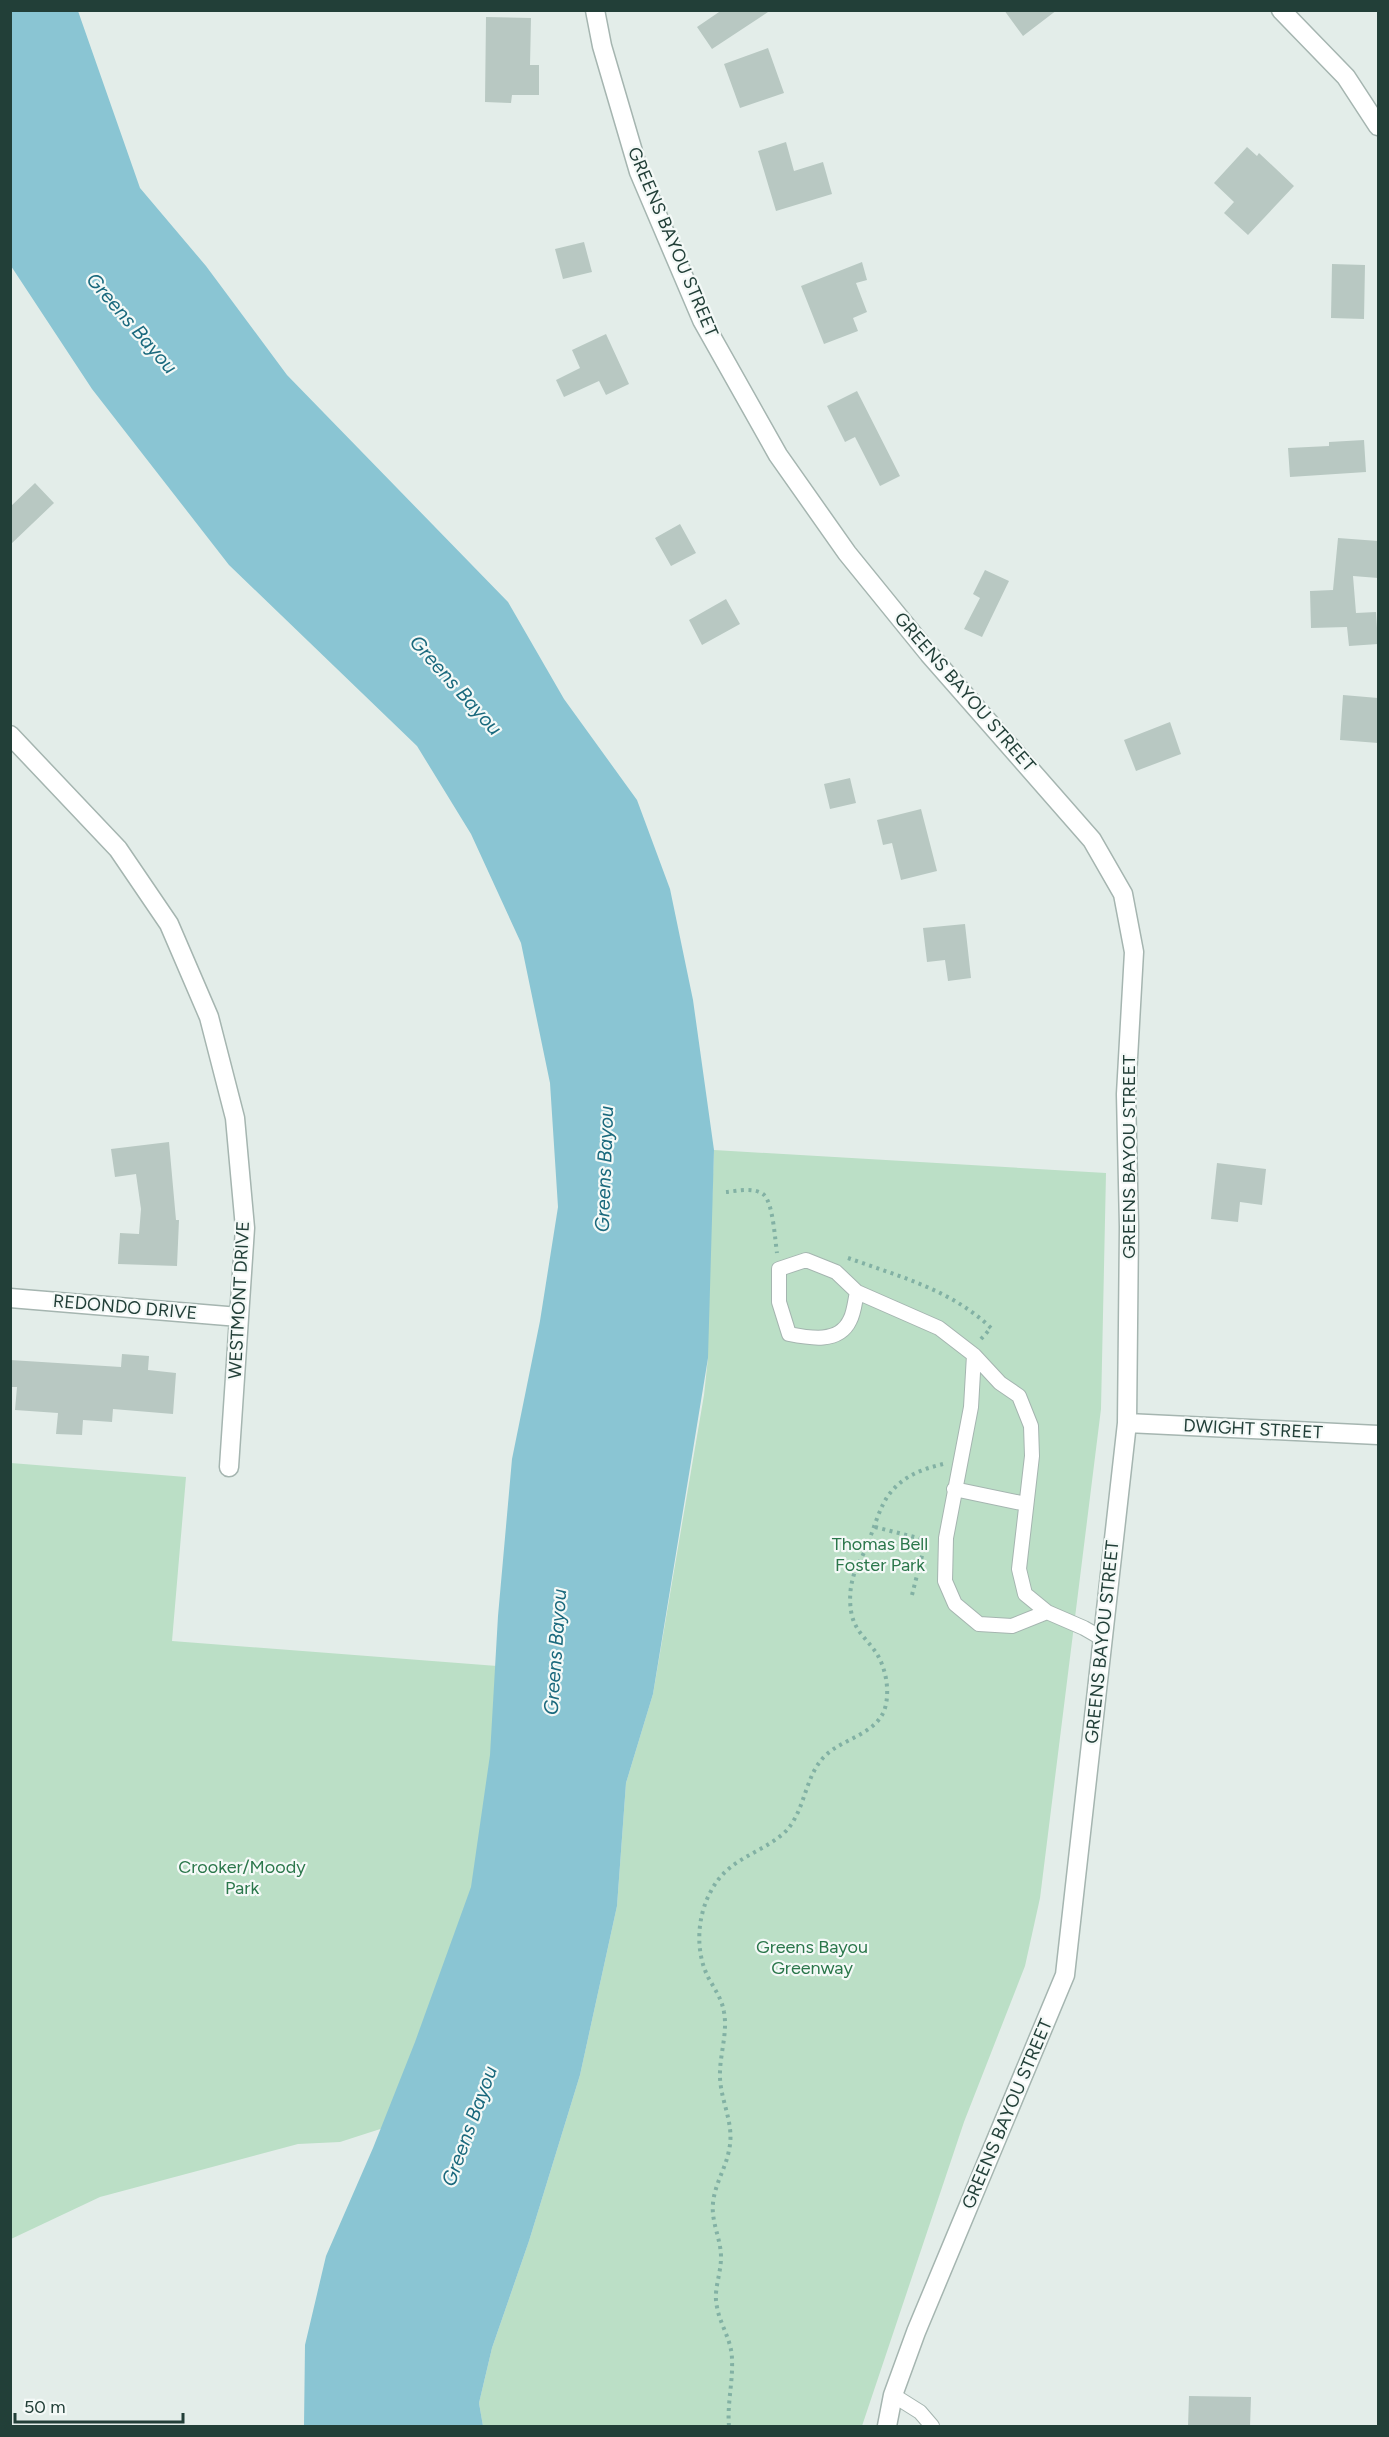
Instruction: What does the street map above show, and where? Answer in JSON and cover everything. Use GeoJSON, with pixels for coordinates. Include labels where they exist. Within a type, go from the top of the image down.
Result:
{"type":"FeatureCollection","features":[{"type":"Feature","properties":{"kind":"street","name":"GREENS BAYOU STREET"},"geometry":{"type":"LineString","coordinates":[[595,10],[602,46],[639,172],[702,320],[778,455],[847,553],[929,654],[1092,840],[1124,894],[1134,952],[1126,1094],[1129,1227],[1126,1423],[1065,1975],[916,2332],[894,2395],[887,2427]]}},
{"type":"Feature","properties":{"kind":"street"},"geometry":{"type":"LineString","coordinates":[[1281,10],[1346,76],[1378,126]]}},
{"type":"Feature","properties":{"kind":"street","name":"WESTMONT DRIVE"},"geometry":{"type":"LineString","coordinates":[[10,735],[118,849],[169,924],[209,1017],[235,1118],[245,1228],[229,1467]]}},
{"type":"Feature","properties":{"kind":"street","name":"REDONDO DRIVE"},"geometry":{"type":"LineString","coordinates":[[10,1298],[239,1317]]}},
{"type":"Feature","properties":{"kind":"street","name":"DWIGHT STREET"},"geometry":{"type":"LineString","coordinates":[[1126,1423],[1378,1435]]}},
{"type":"Feature","properties":{"kind":"lane"},"geometry":{"type":"LineString","coordinates":[[856,1292],[850,1321],[838,1333],[816,1340],[789,1334],[779,1302],[779,1269],[806,1260],[836,1272],[856,1292],[939,1328],[974,1350],[1000,1383],[1019,1396],[1031,1426],[1032,1456],[1019,1569],[1025,1594],[1047,1612],[1103,1639]]}},
{"type":"Feature","properties":{"kind":"lane"},"geometry":{"type":"LineString","coordinates":[[974,1350],[971,1407],[954,1489],[944,1563],[945,1581],[956,1604],[978,1624],[1012,1626],[1047,1612]]}},
{"type":"Feature","properties":{"kind":"lane"},"geometry":{"type":"LineString","coordinates":[[954,1489],[1026,1504]]}},
{"type":"Feature","properties":{"kind":"lane"},"geometry":{"type":"LineString","coordinates":[[894,2395],[920,2412],[932,2427]]}},
{"type":"Feature","properties":{"kind":"path"},"geometry":{"type":"LineString","coordinates":[[726,1192],[752,1190],[763,1194],[769,1201],[777,1256],[783,1253]]}},
{"type":"Feature","properties":{"kind":"path"},"geometry":{"type":"LineString","coordinates":[[844,1256],[915,1282],[978,1315],[991,1328],[974,1350]]}},
{"type":"Feature","properties":{"kind":"path"},"geometry":{"type":"LineString","coordinates":[[729,2427],[732,2359],[729,2336],[718,2314],[715,2296],[721,2258],[712,2205],[716,2185],[729,2150],[730,2129],[720,2081],[720,2061],[725,2034],[724,2012],[720,1999],[706,1973],[700,1952],[699,1932],[703,1910],[711,1890],[723,1873],[735,1862],[775,1840],[787,1829],[797,1814],[814,1772],[824,1757],[879,1721],[885,1707],[887,1690],[885,1671],[878,1655],[854,1623],[850,1605],[852,1579],[889,1494],[902,1480],[919,1470],[943,1464],[946,1455]]}},
{"type":"Feature","properties":{"kind":"path"},"geometry":{"type":"LineString","coordinates":[[875,1527],[926,1540]]}},
{"type":"Feature","properties":{"kind":"green space"},"geometry":{"type":"Polygon","coordinates":[[[714,1150],[1106,1173],[1101,1409],[1040,1898],[1025,1966],[964,2122],[862,2426],[483,2426],[479,2403],[492,2348],[529,2241],[580,2075],[617,1906],[626,1783],[653,1694],[704,1395],[708,1358],[714,1150]]]}},
{"type":"Feature","properties":{"kind":"green space","name":"Crooker/Moody Park"},"geometry":{"type":"Polygon","coordinates":[[[11,1463],[186,1477],[172,1641],[510,1667],[489,1852],[402,2122],[340,2142],[298,2144],[100,2197],[11,2239],[11,1463]]]}},
{"type":"Feature","properties":{"kind":"water","name":"Greens Bayou"},"geometry":{"type":"Polygon","coordinates":[[[10,11],[78,11],[140,188],[206,266],[287,375],[508,602],[564,699],[637,800],[670,889],[693,1000],[714,1150],[708,1358],[653,1694],[626,1783],[617,1906],[580,2075],[529,2241],[492,2348],[479,2403],[483,2426],[304,2426],[305,2345],[326,2256],[373,2148],[415,2042],[471,1887],[490,1755],[498,1616],[512,1459],[540,1321],[558,1207],[550,1083],[521,943],[471,834],[417,746],[229,565],[92,389],[11,266],[10,11]]]}},
{"type":"Feature","properties":{"kind":"building"},"geometry":{"type":"Polygon","coordinates":[[[722,10],[771,10],[712,49],[697,27],[722,10]]]}},
{"type":"Feature","properties":{"kind":"building"},"geometry":{"type":"Polygon","coordinates":[[[1004,10],[1057,10],[1023,36],[1004,10]]]}},
{"type":"Feature","properties":{"kind":"building"},"geometry":{"type":"Polygon","coordinates":[[[486,17],[531,18],[530,65],[539,65],[539,95],[512,95],[511,103],[485,102],[486,17]]]}},
{"type":"Feature","properties":{"kind":"building"},"geometry":{"type":"Polygon","coordinates":[[[768,48],[784,93],[740,108],[724,64],[768,48]]]}},
{"type":"Feature","properties":{"kind":"building"},"geometry":{"type":"Polygon","coordinates":[[[786,142],[794,171],[823,162],[832,194],[776,211],[758,151],[786,142]]]}},
{"type":"Feature","properties":{"kind":"building"},"geometry":{"type":"Polygon","coordinates":[[[1247,147],[1257,156],[1259,153],[1294,186],[1248,235],[1224,213],[1234,202],[1214,183],[1247,147]]]}},
{"type":"Feature","properties":{"kind":"building"},"geometry":{"type":"Polygon","coordinates":[[[584,242],[592,272],[563,279],[555,249],[584,242]]]}},
{"type":"Feature","properties":{"kind":"building"},"geometry":{"type":"Polygon","coordinates":[[[862,262],[867,280],[856,283],[867,312],[853,318],[858,331],[824,344],[801,286],[862,262]]]}},
{"type":"Feature","properties":{"kind":"building"},"geometry":{"type":"Polygon","coordinates":[[[1332,264],[1365,265],[1364,319],[1331,318],[1332,264]]]}},
{"type":"Feature","properties":{"kind":"building"},"geometry":{"type":"Polygon","coordinates":[[[606,334],[629,384],[606,395],[599,381],[564,397],[556,380],[580,368],[572,350],[606,334]]]}},
{"type":"Feature","properties":{"kind":"building"},"geometry":{"type":"Polygon","coordinates":[[[857,391],[900,476],[880,486],[855,437],[845,442],[827,406],[857,391]]]}},
{"type":"Feature","properties":{"kind":"building"},"geometry":{"type":"Polygon","coordinates":[[[1364,440],[1366,472],[1290,477],[1288,448],[1329,446],[1329,442],[1364,440]]]}},
{"type":"Feature","properties":{"kind":"building"},"geometry":{"type":"Polygon","coordinates":[[[35,483],[54,503],[10,545],[10,507],[35,483]]]}},
{"type":"Feature","properties":{"kind":"building"},"geometry":{"type":"Polygon","coordinates":[[[680,524],[696,553],[671,566],[655,538],[680,524]]]}},
{"type":"Feature","properties":{"kind":"building"},"geometry":{"type":"Polygon","coordinates":[[[1338,538],[1378,541],[1378,578],[1353,576],[1356,613],[1376,612],[1378,644],[1349,646],[1347,627],[1311,628],[1310,591],[1333,590],[1338,538]]]}},
{"type":"Feature","properties":{"kind":"building"},"geometry":{"type":"Polygon","coordinates":[[[985,570],[1009,581],[982,637],[964,629],[980,598],[973,594],[985,570]]]}},
{"type":"Feature","properties":{"kind":"building"},"geometry":{"type":"Polygon","coordinates":[[[726,599],[740,624],[702,645],[689,620],[726,599]]]}},
{"type":"Feature","properties":{"kind":"building"},"geometry":{"type":"Polygon","coordinates":[[[1343,695],[1378,698],[1378,743],[1340,740],[1343,695]]]}},
{"type":"Feature","properties":{"kind":"building"},"geometry":{"type":"Polygon","coordinates":[[[1170,722],[1181,754],[1136,771],[1124,740],[1170,722]]]}},
{"type":"Feature","properties":{"kind":"building"},"geometry":{"type":"Polygon","coordinates":[[[850,778],[856,803],[830,809],[824,784],[850,778]]]}},
{"type":"Feature","properties":{"kind":"building"},"geometry":{"type":"Polygon","coordinates":[[[921,809],[937,871],[901,880],[892,843],[883,845],[877,820],[921,809]]]}},
{"type":"Feature","properties":{"kind":"building"},"geometry":{"type":"Polygon","coordinates":[[[965,924],[971,978],[948,981],[945,960],[927,962],[923,928],[965,924]]]}},
{"type":"Feature","properties":{"kind":"building"},"geometry":{"type":"Polygon","coordinates":[[[169,1142],[176,1220],[179,1220],[177,1266],[118,1264],[120,1233],[139,1234],[141,1209],[136,1174],[115,1177],[111,1149],[169,1142]]]}},
{"type":"Feature","properties":{"kind":"building"},"geometry":{"type":"Polygon","coordinates":[[[1217,1163],[1266,1169],[1262,1205],[1240,1202],[1238,1222],[1211,1219],[1217,1163]]]}},
{"type":"Feature","properties":{"kind":"building"},"geometry":{"type":"Polygon","coordinates":[[[122,1354],[149,1356],[148,1370],[176,1373],[173,1414],[113,1409],[112,1422],[83,1420],[82,1435],[56,1434],[58,1413],[15,1410],[17,1387],[10,1387],[10,1360],[121,1367],[122,1354]]]}},
{"type":"Feature","properties":{"kind":"building"},"geometry":{"type":"Polygon","coordinates":[[[1189,2396],[1251,2397],[1250,2427],[1188,2427],[1189,2396]]]}},
{"type":"Feature","properties":{"kind":"park label","name":"Thomas Bell Foster Park"},"geometry":{"type":"Point","coordinates":[880,1554]}},
{"type":"Feature","properties":{"kind":"park label","name":"Greens Bayou Greenway"},"geometry":{"type":"Point","coordinates":[812,1957]}}]}
